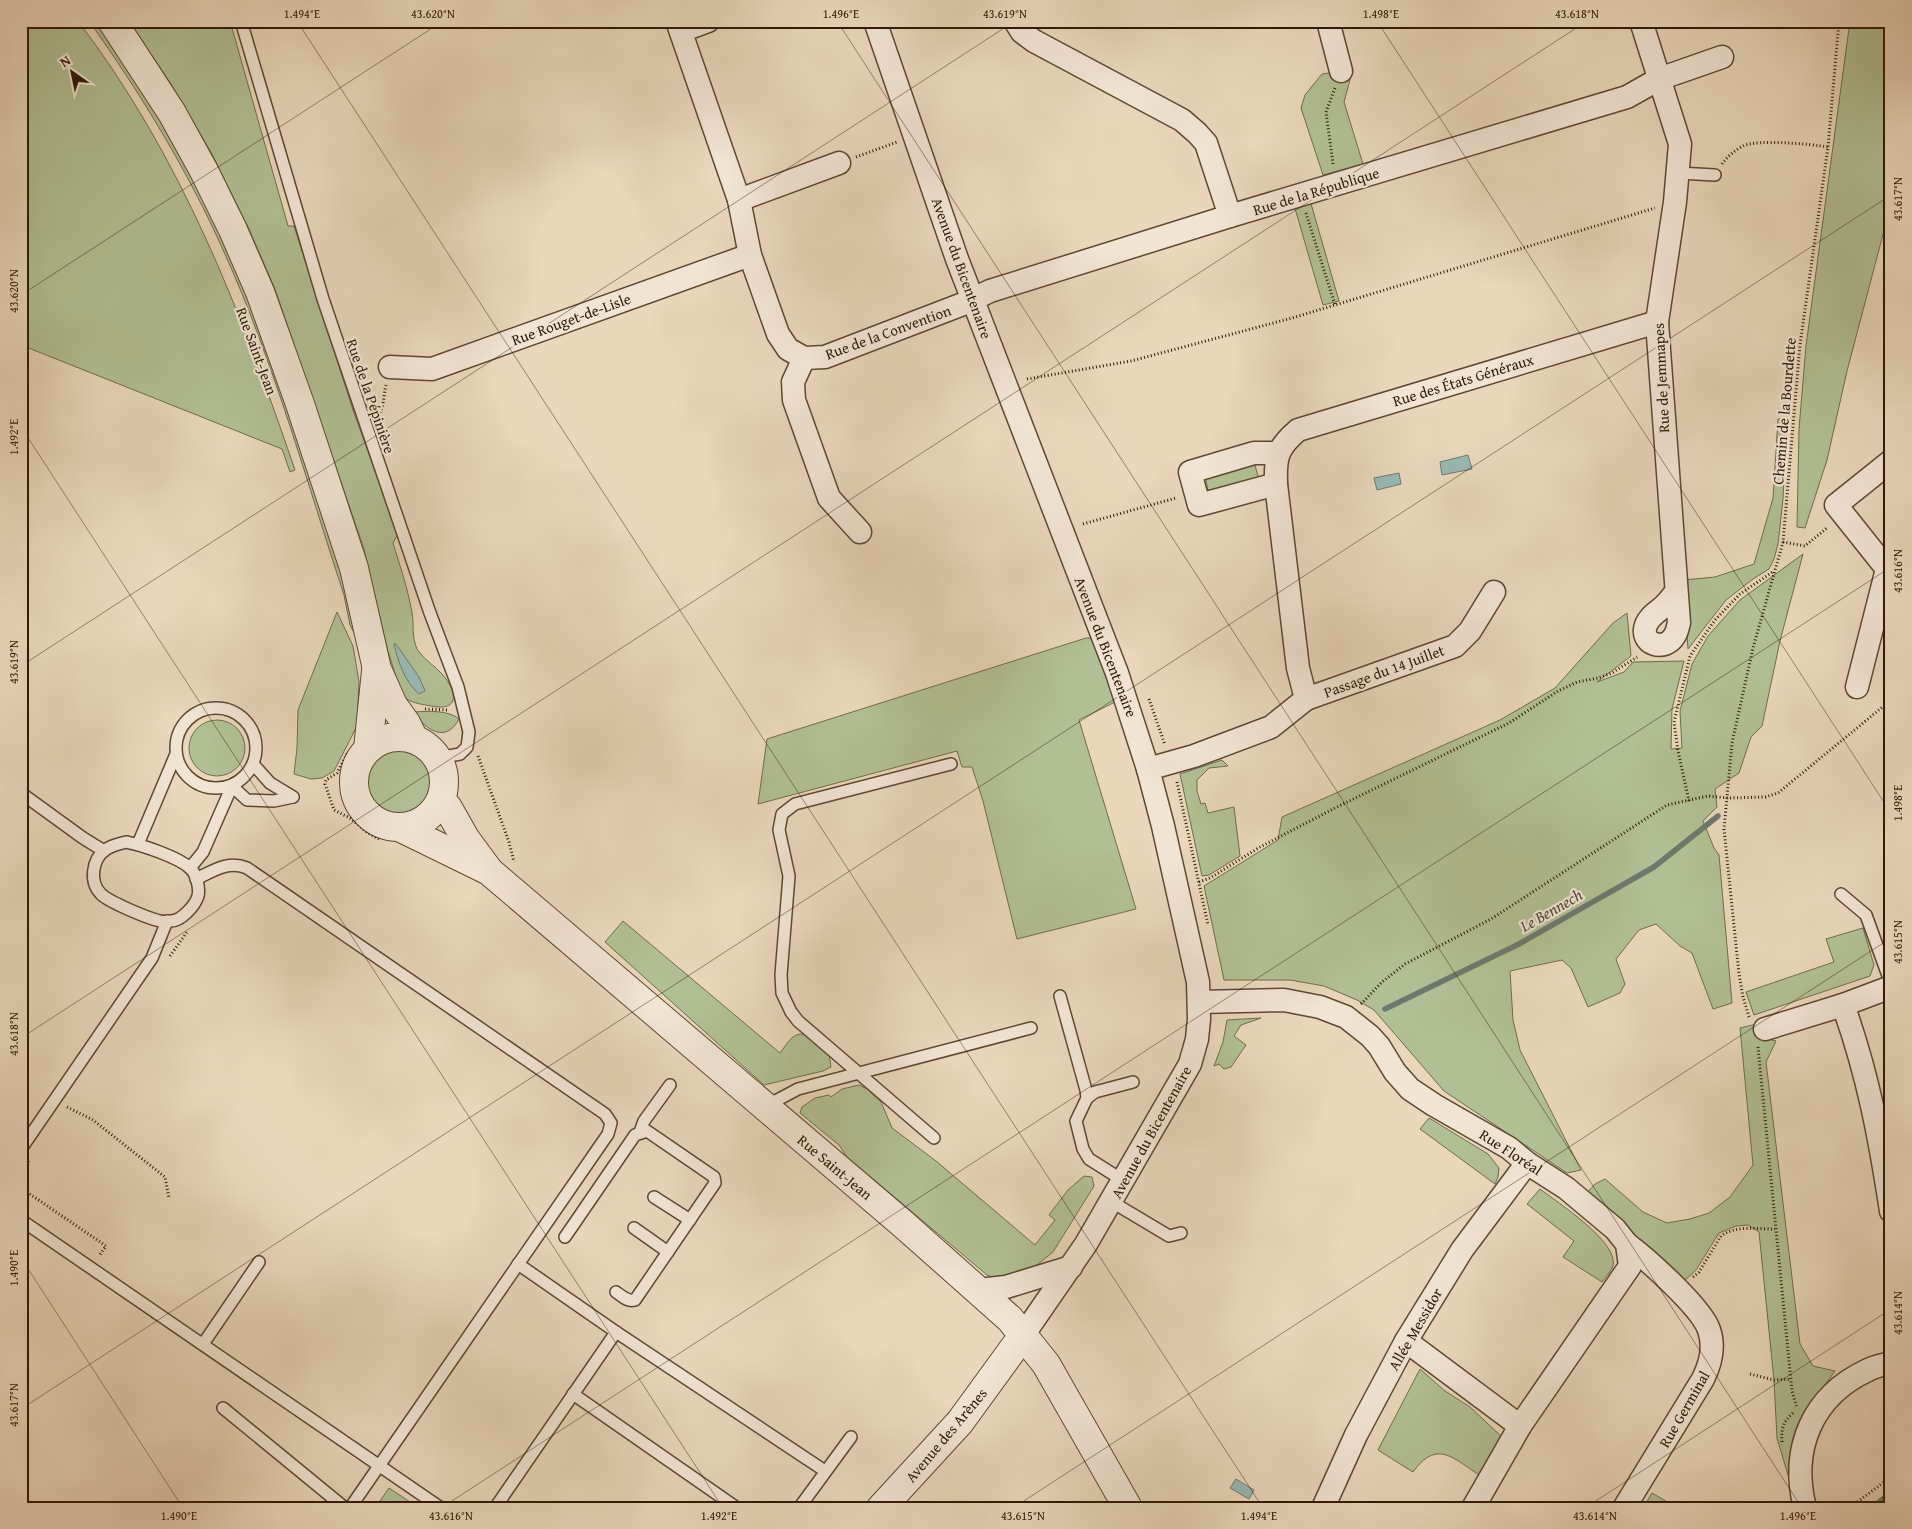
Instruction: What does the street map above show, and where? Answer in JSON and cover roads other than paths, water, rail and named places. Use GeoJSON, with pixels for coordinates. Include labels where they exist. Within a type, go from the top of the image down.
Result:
{"type":"FeatureCollection","features":[{"type":"Feature","properties":{"kind":"street","name":"Rue de la Convention"},"geometry":{"type":"LineString","coordinates":[[708,21],[679,26],[740,200],[750,255],[778,334],[788,349],[804,358],[825,357],[972,299]]}},
{"type":"Feature","properties":{"kind":"street","name":"Avenue du Bicentenaire"},"geometry":{"type":"LineString","coordinates":[[875,21],[972,299],[1117,673],[1148,769],[1192,957],[1200,1002],[1197,1039],[1190,1064],[1112,1202],[1071,1267],[1024,1334]]}},
{"type":"Feature","properties":{"kind":"street"},"geometry":{"type":"LineString","coordinates":[[1016,21],[1022,32],[1034,41],[1182,120],[1197,132],[1206,143],[1230,216]]}},
{"type":"Feature","properties":{"kind":"street"},"geometry":{"type":"LineString","coordinates":[[1330,21],[1329,25],[1341,70]]}},
{"type":"Feature","properties":{"kind":"street","name":"Rue de Jemmapes"},"geometry":{"type":"LineString","coordinates":[[1641,21],[1680,144],[1676,202],[1656,322],[1678,623],[1675,635],[1659,646]]}},
{"type":"Feature","properties":{"kind":"street","name":"Rue Saint-Jean"},"geometry":{"type":"LineString","coordinates":[[102,28],[172,113],[200,162],[233,230],[260,292],[300,404],[354,568],[377,669],[393,705],[406,723],[414,739]]}},
{"type":"Feature","properties":{"kind":"street"},"geometry":{"type":"LineString","coordinates":[[1659,79],[1722,57]]}},
{"type":"Feature","properties":{"kind":"street","name":"Rue de la République"},"geometry":{"type":"LineString","coordinates":[[972,299],[990,291],[1230,216],[1626,97],[1659,79]]}},
{"type":"Feature","properties":{"kind":"street"},"geometry":{"type":"LineString","coordinates":[[740,200],[839,163]]}},
{"type":"Feature","properties":{"kind":"street","name":"Rue Rouget-de-Lisle"},"geometry":{"type":"LineString","coordinates":[[390,367],[432,369],[750,255]]}},
{"type":"Feature","properties":{"kind":"street","name":"Rue des États Généraux"},"geometry":{"type":"LineString","coordinates":[[1278,452],[1285,441],[1298,430],[1656,322]]}},
{"type":"Feature","properties":{"kind":"street","name":"Rue de la Convention"},"geometry":{"type":"LineString","coordinates":[[804,358],[793,382],[794,400],[830,498],[860,532]]}},
{"type":"Feature","properties":{"kind":"street"},"geometry":{"type":"LineString","coordinates":[[1148,769],[1194,756],[1271,727],[1306,698],[1298,668],[1276,484],[1278,452],[1254,453],[1190,472],[1199,505],[1276,484]]}},
{"type":"Feature","properties":{"kind":"street"},"geometry":{"type":"LineString","coordinates":[[1857,687],[1887,570],[1836,505],[1891,461]]}},
{"type":"Feature","properties":{"kind":"street","name":"Passage du 14 Juillet"},"geometry":{"type":"LineString","coordinates":[[1306,698],[1455,646],[1470,630],[1494,592]]}},
{"type":"Feature","properties":{"kind":"street","name":"Rue Saint-Jean"},"geometry":{"type":"LineString","coordinates":[[368,749],[377,669]]}},
{"type":"Feature","properties":{"kind":"street"},"geometry":{"type":"LineString","coordinates":[[402,736],[414,739],[428,746],[438,758],[444,771],[445,786],[441,800],[431,814],[417,824],[399,827],[387,826],[376,821],[366,813],[359,803],[355,791],[355,774],[360,758],[378,742],[402,736]]}},
{"type":"Feature","properties":{"kind":"street","name":"Rue Saint-Jean"},"geometry":{"type":"LineString","coordinates":[[441,800],[448,808],[465,838],[502,869],[765,1107],[979,1290],[1024,1334],[1046,1364],[1128,1508]]}},
{"type":"Feature","properties":{"kind":"street","name":"Rue Saint-Jean"},"geometry":{"type":"LineString","coordinates":[[399,827],[502,869]]}},
{"type":"Feature","properties":{"kind":"street"},"geometry":{"type":"LineString","coordinates":[[1757,1030],[1843,1004],[1891,986]]}},
{"type":"Feature","properties":{"kind":"street","name":"Rue Floréal"},"geometry":{"type":"LineString","coordinates":[[1200,1002],[1284,1000],[1320,1006],[1346,1017],[1370,1036],[1379,1046],[1395,1072],[1410,1089],[1434,1106],[1510,1148],[1528,1163],[1566,1188],[1615,1229],[1627,1244]]}},
{"type":"Feature","properties":{"kind":"street"},"geometry":{"type":"LineString","coordinates":[[1843,1004],[1858,1047],[1878,1129],[1891,1211]]}},
{"type":"Feature","properties":{"kind":"street","name":"Allée Messidor"},"geometry":{"type":"LineString","coordinates":[[1323,1508],[1356,1435],[1406,1341],[1462,1250],[1528,1163]]}},
{"type":"Feature","properties":{"kind":"street"},"geometry":{"type":"LineString","coordinates":[[1473,1508],[1520,1426],[1630,1266],[1627,1244]]}},
{"type":"Feature","properties":{"kind":"street","name":"Rue Germinal"},"geometry":{"type":"LineString","coordinates":[[1624,1508],[1703,1379],[1712,1358],[1709,1330],[1702,1317],[1646,1259],[1627,1244]]}},
{"type":"Feature","properties":{"kind":"street"},"geometry":{"type":"LineString","coordinates":[[979,1290],[1006,1287],[1071,1267]]}},
{"type":"Feature","properties":{"kind":"street","name":"Avenue des Arènes"},"geometry":{"type":"LineString","coordinates":[[881,1508],[960,1422],[1024,1334]]}},
{"type":"Feature","properties":{"kind":"street"},"geometry":{"type":"LineString","coordinates":[[1406,1341],[1520,1426]]}},
{"type":"Feature","properties":{"kind":"street"},"geometry":{"type":"LineString","coordinates":[[1805,1508],[1800,1483],[1801,1460],[1807,1432],[1818,1411],[1832,1395],[1849,1381],[1869,1369],[1891,1364]]}},
{"type":"Feature","properties":{"kind":"lane","name":"Rue de la Pépinière"},"geometry":{"type":"LineString","coordinates":[[241,21],[323,299],[427,604],[458,688],[469,732],[467,747],[460,754],[438,758]]}},
{"type":"Feature","properties":{"kind":"lane"},"geometry":{"type":"LineString","coordinates":[[1678,173],[1714,175]]}},
{"type":"Feature","properties":{"kind":"lane"},"geometry":{"type":"LineString","coordinates":[[211,708],[232,711],[241,716],[254,733],[256,754],[254,764],[241,780],[232,786],[222,788],[201,786],[184,773],[179,764],[176,754],[176,743],[179,733],[191,716],[211,708]]}},
{"type":"Feature","properties":{"kind":"lane"},"geometry":{"type":"LineString","coordinates":[[138,844],[176,754]]}},
{"type":"Feature","properties":{"kind":"lane"},"geometry":{"type":"LineString","coordinates":[[232,786],[247,800],[274,801],[294,797],[270,783],[254,764]]}},
{"type":"Feature","properties":{"kind":"lane"},"geometry":{"type":"LineString","coordinates":[[934,1138],[861,1073],[798,1021],[791,1012],[782,993],[781,975],[789,876],[779,830],[782,814],[796,804],[951,764]]}},
{"type":"Feature","properties":{"kind":"lane"},"geometry":{"type":"LineString","coordinates":[[190,868],[203,852],[232,786]]}},
{"type":"Feature","properties":{"kind":"lane"},"geometry":{"type":"LineString","coordinates":[[21,793],[104,851]]}},
{"type":"Feature","properties":{"kind":"lane"},"geometry":{"type":"LineString","coordinates":[[126,842],[138,844],[190,868],[196,880],[198,896],[190,909],[175,921],[161,921],[107,900],[99,892],[94,882],[93,872],[97,860],[104,851],[114,844],[126,842]]}},
{"type":"Feature","properties":{"kind":"lane"},"geometry":{"type":"LineString","coordinates":[[196,880],[227,865],[237,864],[247,868],[605,1114],[611,1123],[608,1134],[381,1466],[350,1508]]}},
{"type":"Feature","properties":{"kind":"lane"},"geometry":{"type":"LineString","coordinates":[[1841,894],[1866,915],[1891,986]]}},
{"type":"Feature","properties":{"kind":"lane"},"geometry":{"type":"LineString","coordinates":[[21,1149],[152,958],[167,921]]}},
{"type":"Feature","properties":{"kind":"lane"},"geometry":{"type":"LineString","coordinates":[[1060,996],[1087,1098]]}},
{"type":"Feature","properties":{"kind":"lane"},"geometry":{"type":"LineString","coordinates":[[765,1107],[798,1089],[1032,1028]]}},
{"type":"Feature","properties":{"kind":"lane"},"geometry":{"type":"LineString","coordinates":[[1124,1181],[1089,1160],[1083,1149],[1076,1121],[1087,1098],[1095,1092],[1133,1082]]}},
{"type":"Feature","properties":{"kind":"lane"},"geometry":{"type":"LineString","coordinates":[[565,1237],[636,1135],[640,1132],[644,1121],[670,1086]]}},
{"type":"Feature","properties":{"kind":"lane"},"geometry":{"type":"LineString","coordinates":[[616,1292],[631,1301],[636,1300],[714,1183],[714,1177],[647,1131],[640,1132]]}},
{"type":"Feature","properties":{"kind":"lane"},"geometry":{"type":"LineString","coordinates":[[654,1197],[690,1220]]}},
{"type":"Feature","properties":{"kind":"lane"},"geometry":{"type":"LineString","coordinates":[[1112,1202],[1169,1236],[1181,1233]]}},
{"type":"Feature","properties":{"kind":"lane"},"geometry":{"type":"LineString","coordinates":[[21,1220],[442,1508]]}},
{"type":"Feature","properties":{"kind":"lane"},"geometry":{"type":"LineString","coordinates":[[634,1228],[668,1252]]}},
{"type":"Feature","properties":{"kind":"lane"},"geometry":{"type":"LineString","coordinates":[[203,1344],[259,1262]]}},
{"type":"Feature","properties":{"kind":"lane"},"geometry":{"type":"LineString","coordinates":[[518,1264],[616,1332],[825,1471]]}},
{"type":"Feature","properties":{"kind":"lane"},"geometry":{"type":"LineString","coordinates":[[495,1508],[616,1332]]}},
{"type":"Feature","properties":{"kind":"lane"},"geometry":{"type":"LineString","coordinates":[[573,1394],[737,1508]]}},
{"type":"Feature","properties":{"kind":"lane"},"geometry":{"type":"LineString","coordinates":[[223,1408],[345,1508]]}},
{"type":"Feature","properties":{"kind":"lane"},"geometry":{"type":"LineString","coordinates":[[799,1508],[851,1437]]}},
{"type":"Feature","properties":{"kind":"water"},"geometry":{"type":"Polygon","coordinates":[[[1468,455],[1472,469],[1442,475],[1440,462],[1468,455]]]}},
{"type":"Feature","properties":{"kind":"water"},"geometry":{"type":"Polygon","coordinates":[[[1399,473],[1401,484],[1377,490],[1374,478],[1399,473]]]}},
{"type":"Feature","properties":{"kind":"water"},"geometry":{"type":"Polygon","coordinates":[[[394,644],[396,644],[419,677],[425,691],[419,694],[406,678],[394,644]]]}},
{"type":"Feature","properties":{"kind":"water"},"geometry":{"type":"Polygon","coordinates":[[[1236,1479],[1254,1490],[1249,1499],[1230,1488],[1236,1479]]]}},
{"type":"Feature","properties":{"kind":"waterway","name":"Le Bennech"},"geometry":{"type":"LineString","coordinates":[[1385,1009],[1519,944],[1654,867],[1718,816]]}},
{"type":"Feature","properties":{"kind":"waterway"},"geometry":{"type":"LineString","coordinates":[[1872,1508],[1891,1492]]}}]}
